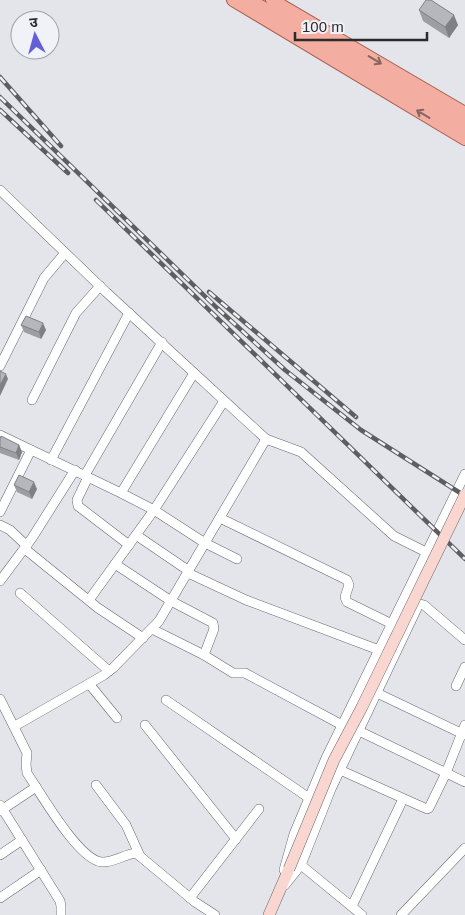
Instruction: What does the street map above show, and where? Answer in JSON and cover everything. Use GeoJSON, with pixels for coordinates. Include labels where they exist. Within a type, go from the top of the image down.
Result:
{"type":"FeatureCollection","features":[{"type":"Feature","properties":{"kind":"main road"},"geometry":{"type":"LineString","coordinates":[[233,0],[465,139]]}},
{"type":"Feature","properties":{"kind":"main road"},"geometry":{"type":"LineString","coordinates":[[250,0],[465,126]]}},
{"type":"Feature","properties":{"kind":"main road"},"geometry":{"type":"LineString","coordinates":[[272,0],[465,113]]}},
{"type":"Feature","properties":{"kind":"main road"},"geometry":{"type":"LineString","coordinates":[[269,915],[334,760],[362,708],[465,495]]}},
{"type":"Feature","properties":{"kind":"street"},"geometry":{"type":"LineString","coordinates":[[1,193],[266,439],[301,452],[394,536],[426,552]]}},
{"type":"Feature","properties":{"kind":"street"},"geometry":{"type":"LineString","coordinates":[[0,366],[44,278],[65,253]]}},
{"type":"Feature","properties":{"kind":"street"},"geometry":{"type":"LineString","coordinates":[[32,400],[76,313],[100,286]]}},
{"type":"Feature","properties":{"kind":"street"},"geometry":{"type":"LineString","coordinates":[[51,460],[129,312]]}},
{"type":"Feature","properties":{"kind":"street"},"geometry":{"type":"LineString","coordinates":[[129,545],[78,506],[77,500],[86,476],[162,342]]}},
{"type":"Feature","properties":{"kind":"street"},"geometry":{"type":"LineString","coordinates":[[121,493],[194,373]]}},
{"type":"Feature","properties":{"kind":"street"},"geometry":{"type":"LineString","coordinates":[[89,600],[154,510],[224,401]]}},
{"type":"Feature","properties":{"kind":"street"},"geometry":{"type":"LineString","coordinates":[[0,435],[154,510],[205,543],[237,559]]}},
{"type":"Feature","properties":{"kind":"street"},"geometry":{"type":"LineString","coordinates":[[15,726],[90,685],[109,671],[152,629],[172,600],[266,439]]}},
{"type":"Feature","properties":{"kind":"street"},"geometry":{"type":"LineString","coordinates":[[0,512],[32,450]]}},
{"type":"Feature","properties":{"kind":"street"},"geometry":{"type":"LineString","coordinates":[[0,581],[26,547],[75,470]]}},
{"type":"Feature","properties":{"kind":"street"},"geometry":{"type":"LineString","coordinates":[[277,895],[294,834],[309,798],[342,725],[465,474]]}},
{"type":"Feature","properties":{"kind":"street"},"geometry":{"type":"LineString","coordinates":[[220,518],[347,580],[349,585],[345,597],[347,602],[392,624]]}},
{"type":"Feature","properties":{"kind":"street"},"geometry":{"type":"LineString","coordinates":[[0,525],[10,530],[26,547],[89,600],[143,638]]}},
{"type":"Feature","properties":{"kind":"street"},"geometry":{"type":"LineString","coordinates":[[136,535],[188,572],[246,600],[379,650]]}},
{"type":"Feature","properties":{"kind":"street"},"geometry":{"type":"LineString","coordinates":[[114,564],[213,623],[214,629],[204,655]]}},
{"type":"Feature","properties":{"kind":"street"},"geometry":{"type":"LineString","coordinates":[[20,593],[109,671]]}},
{"type":"Feature","properties":{"kind":"street"},"geometry":{"type":"LineString","coordinates":[[277,895],[300,865],[340,770],[420,604],[424,605],[465,640]]}},
{"type":"Feature","properties":{"kind":"street"},"geometry":{"type":"LineString","coordinates":[[152,629],[204,655],[233,673],[245,673],[342,725]]}},
{"type":"Feature","properties":{"kind":"street"},"geometry":{"type":"LineString","coordinates":[[456,686],[465,667]]}},
{"type":"Feature","properties":{"kind":"street"},"geometry":{"type":"LineString","coordinates":[[90,685],[117,718]]}},
{"type":"Feature","properties":{"kind":"street"},"geometry":{"type":"LineString","coordinates":[[340,770],[424,809],[429,808],[464,731],[377,694]]}},
{"type":"Feature","properties":{"kind":"street"},"geometry":{"type":"LineString","coordinates":[[0,699],[27,753],[27,773],[70,837],[95,860],[102,862],[136,853],[210,914]]}},
{"type":"Feature","properties":{"kind":"street"},"geometry":{"type":"LineString","coordinates":[[166,700],[309,798]]}},
{"type":"Feature","properties":{"kind":"street"},"geometry":{"type":"LineString","coordinates":[[145,725],[236,839]]}},
{"type":"Feature","properties":{"kind":"street"},"geometry":{"type":"LineString","coordinates":[[359,731],[465,782]]}},
{"type":"Feature","properties":{"kind":"street"},"geometry":{"type":"LineString","coordinates":[[96,785],[126,825],[140,856]]}},
{"type":"Feature","properties":{"kind":"street"},"geometry":{"type":"LineString","coordinates":[[36,787],[5,806],[22,840],[60,901],[61,915]]}},
{"type":"Feature","properties":{"kind":"street"},"geometry":{"type":"LineString","coordinates":[[352,906],[403,799]]}},
{"type":"Feature","properties":{"kind":"street"},"geometry":{"type":"LineString","coordinates":[[190,898],[259,809]]}},
{"type":"Feature","properties":{"kind":"street"},"geometry":{"type":"LineString","coordinates":[[0,855],[22,840]]}},
{"type":"Feature","properties":{"kind":"street"},"geometry":{"type":"LineString","coordinates":[[401,915],[465,848]]}},
{"type":"Feature","properties":{"kind":"street"},"geometry":{"type":"LineString","coordinates":[[300,865],[362,915]]}},
{"type":"Feature","properties":{"kind":"street"},"geometry":{"type":"LineString","coordinates":[[0,898],[41,870]]}},
{"type":"Feature","properties":{"kind":"building"},"geometry":{"type":"Polygon","coordinates":[[[426,0],[431,0],[454,15],[445,27],[419,10],[426,0]]]}},
{"type":"Feature","properties":{"kind":"building"},"geometry":{"type":"Polygon","coordinates":[[[26,316],[43,323],[39,332],[21,325],[26,316]]]}},
{"type":"Feature","properties":{"kind":"building"},"geometry":{"type":"Polygon","coordinates":[[[0,371],[6,374],[0,385],[0,371]]]}},
{"type":"Feature","properties":{"kind":"building"},"geometry":{"type":"Polygon","coordinates":[[[1,436],[19,445],[16,453],[0,447],[1,436]]]}},
{"type":"Feature","properties":{"kind":"building"},"geometry":{"type":"Polygon","coordinates":[[[19,475],[34,482],[29,492],[14,485],[19,475]]]}},
{"type":"Feature","properties":{"kind":"railway"},"geometry":{"type":"LineString","coordinates":[[0,77],[61,146]]}},
{"type":"Feature","properties":{"kind":"railway"},"geometry":{"type":"LineString","coordinates":[[0,97],[216,307],[285,370],[361,430],[465,496]]}},
{"type":"Feature","properties":{"kind":"railway"},"geometry":{"type":"LineString","coordinates":[[0,110],[68,173]]}},
{"type":"Feature","properties":{"kind":"railway"},"geometry":{"type":"LineString","coordinates":[[96,200],[465,559]]}},
{"type":"Feature","properties":{"kind":"railway"},"geometry":{"type":"LineString","coordinates":[[209,292],[356,417]]}}]}
